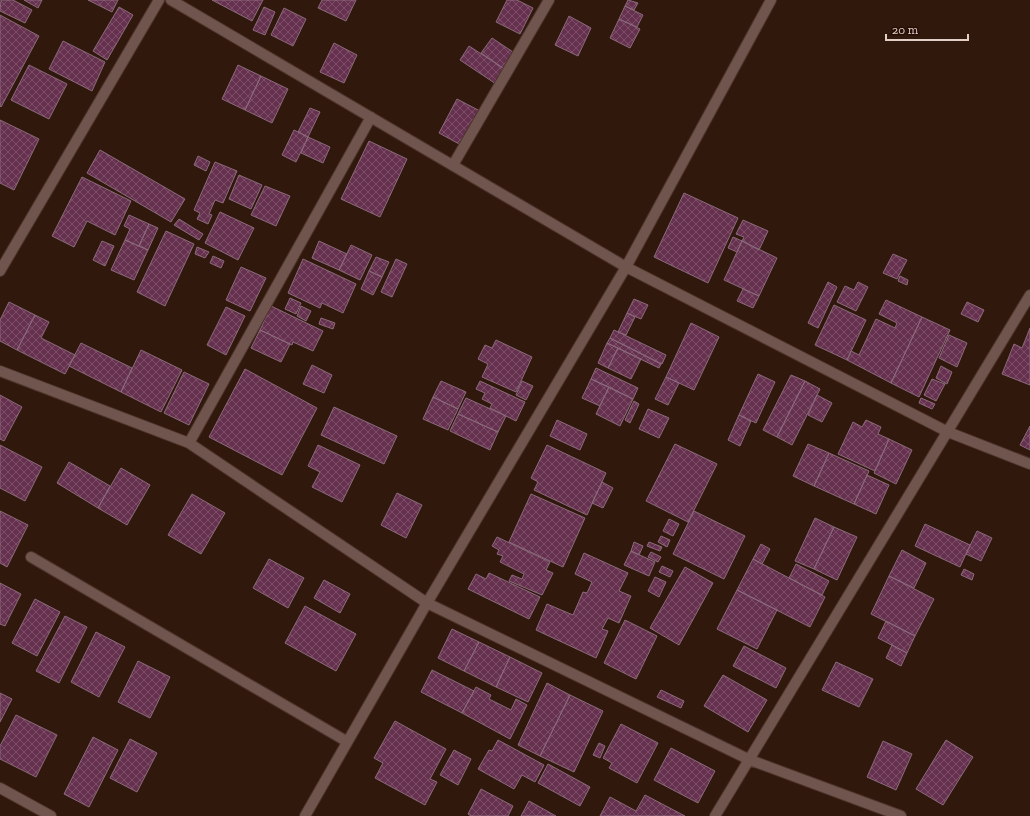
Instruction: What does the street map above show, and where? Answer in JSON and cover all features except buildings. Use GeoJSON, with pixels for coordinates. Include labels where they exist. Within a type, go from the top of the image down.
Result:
{"type":"FeatureCollection","features":[{"type":"Feature","properties":{"kind":"street"},"geometry":{"type":"LineString","coordinates":[[0,271],[159,0]]}},
{"type":"Feature","properties":{"kind":"street"},"geometry":{"type":"LineString","coordinates":[[171,0],[626,267],[948,432],[1030,464]]}},
{"type":"Feature","properties":{"kind":"street"},"geometry":{"type":"LineString","coordinates":[[453,165],[549,0]]}},
{"type":"Feature","properties":{"kind":"street"},"geometry":{"type":"LineString","coordinates":[[305,816],[346,741],[626,267],[771,0]]}},
{"type":"Feature","properties":{"kind":"street"},"geometry":{"type":"LineString","coordinates":[[189,442],[371,117]]}},
{"type":"Feature","properties":{"kind":"street"},"geometry":{"type":"LineString","coordinates":[[715,816],[1030,295]]}},
{"type":"Feature","properties":{"kind":"street"},"geometry":{"type":"LineString","coordinates":[[0,371],[189,442],[427,604],[750,760],[901,816]]}},
{"type":"Feature","properties":{"kind":"street"},"geometry":{"type":"LineString","coordinates":[[31,557],[346,741]]}},
{"type":"Feature","properties":{"kind":"street"},"geometry":{"type":"LineString","coordinates":[[0,788],[51,816]]}}]}
